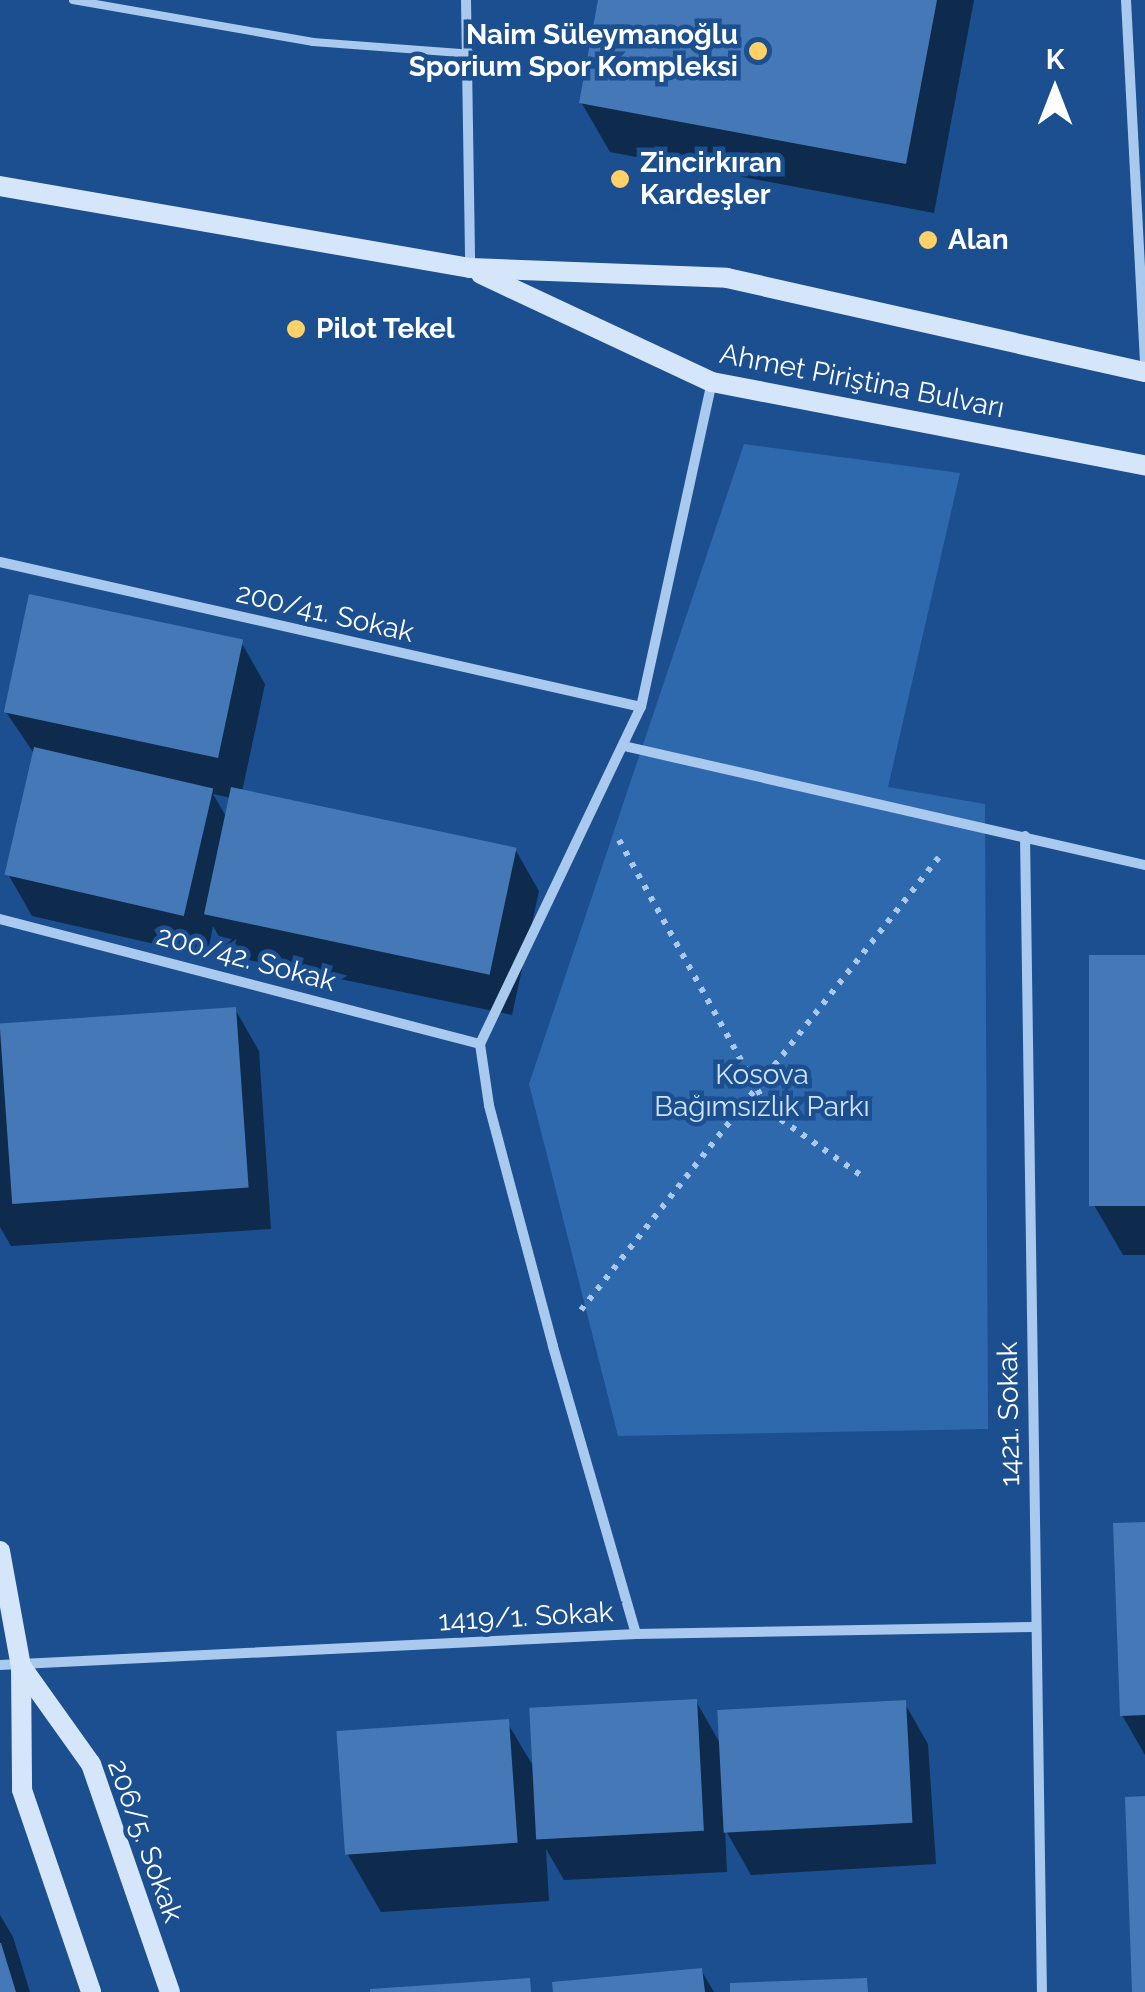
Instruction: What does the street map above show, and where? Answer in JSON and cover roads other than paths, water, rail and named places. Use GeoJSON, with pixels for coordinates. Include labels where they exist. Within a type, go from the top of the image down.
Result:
{"type":"FeatureCollection","features":[{"type":"Feature","properties":{"kind":"main road","name":"Ahmet Piriştina Bulvarı"},"geometry":{"type":"LineString","coordinates":[[0,186],[470,268],[727,278],[1145,372]]}},
{"type":"Feature","properties":{"kind":"main road","name":"Ahmet Piriştina Bulvarı"},"geometry":{"type":"LineString","coordinates":[[470,268],[712,382],[1145,465]]}},
{"type":"Feature","properties":{"kind":"main road","name":"206/5. Sokak"},"geometry":{"type":"LineString","coordinates":[[0,1552],[22,1790],[90,1992]]}},
{"type":"Feature","properties":{"kind":"main road","name":"206/5. Sokak"},"geometry":{"type":"LineString","coordinates":[[10,1666],[90,1764],[170,1992]]}},
{"type":"Feature","properties":{"kind":"street"},"geometry":{"type":"LineString","coordinates":[[466,0],[471,54],[470,268]]}},
{"type":"Feature","properties":{"kind":"street"},"geometry":{"type":"LineString","coordinates":[[1126,0],[1145,362]]}},
{"type":"Feature","properties":{"kind":"street"},"geometry":{"type":"LineString","coordinates":[[636,1634],[489,1105],[480,1044],[599,804],[640,707],[712,382]]}},
{"type":"Feature","properties":{"kind":"street","name":"200/41. Sokak"},"geometry":{"type":"LineString","coordinates":[[0,562],[640,707]]}},
{"type":"Feature","properties":{"kind":"street"},"geometry":{"type":"LineString","coordinates":[[624,746],[1145,865]]}},
{"type":"Feature","properties":{"kind":"street","name":"1421. Sokak"},"geometry":{"type":"LineString","coordinates":[[1025,836],[1042,1992]]}},
{"type":"Feature","properties":{"kind":"street","name":"200/42. Sokak"},"geometry":{"type":"LineString","coordinates":[[0,918],[480,1044]]}},
{"type":"Feature","properties":{"kind":"street","name":"1419/1. Sokak"},"geometry":{"type":"LineString","coordinates":[[10,1666],[636,1634],[1034,1627]]}},
{"type":"Feature","properties":{"kind":"lane"},"geometry":{"type":"LineString","coordinates":[[73,0],[313,42],[471,54]]}},
{"type":"Feature","properties":{"kind":"place","name":"Naim Süleymanoğlu Sporium Spor Kompleksi"},"geometry":{"type":"Point","coordinates":[758,51]}},
{"type":"Feature","properties":{"kind":"place","name":"Zincirkıran Kardeşler"},"geometry":{"type":"Point","coordinates":[620,179]}},
{"type":"Feature","properties":{"kind":"place","name":"Alan"},"geometry":{"type":"Point","coordinates":[928,240]}},
{"type":"Feature","properties":{"kind":"place","name":"Pilot Tekel"},"geometry":{"type":"Point","coordinates":[296,329]}},
{"type":"Feature","properties":{"kind":"park label","name":"Kosova Bağımsızlık Parkı"},"geometry":{"type":"Point","coordinates":[762,1091]}}]}
